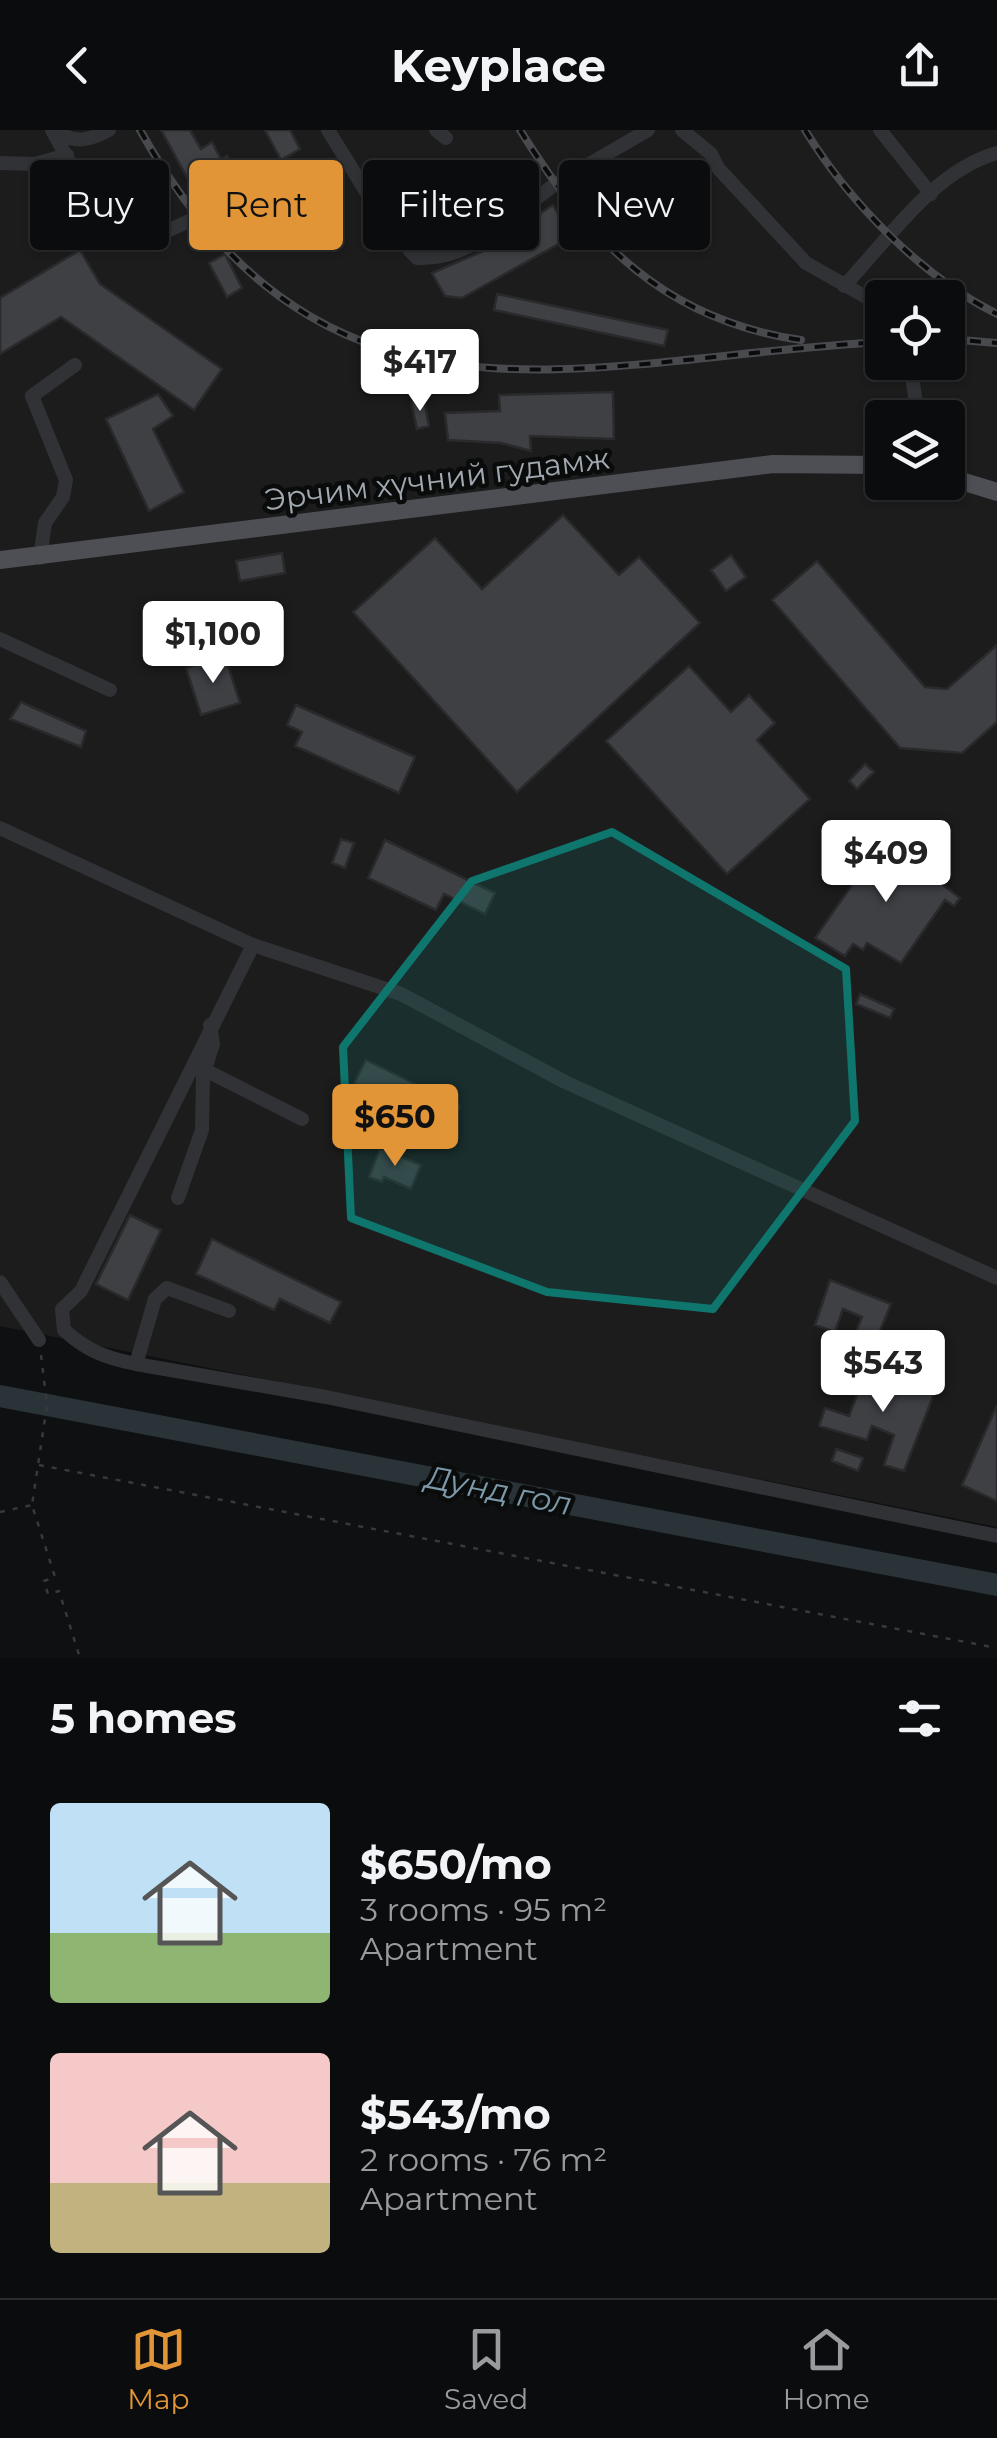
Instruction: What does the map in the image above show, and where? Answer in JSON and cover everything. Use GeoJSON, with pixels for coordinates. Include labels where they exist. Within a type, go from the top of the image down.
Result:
{"type":"FeatureCollection","features":[{"type":"Feature","properties":{"kind":"main road","name":"Эрчим хүчний гудамж"},"geometry":{"type":"LineString","coordinates":[[0,560],[773,464],[865,465]]}},
{"type":"Feature","properties":{"kind":"main road"},"geometry":{"type":"LineString","coordinates":[[965,482],[997,492]]}},
{"type":"Feature","properties":{"kind":"street"},"geometry":{"type":"LineString","coordinates":[[54,130],[66,139],[92,140],[110,130]]}},
{"type":"Feature","properties":{"kind":"street"},"geometry":{"type":"LineString","coordinates":[[54,130],[102,214],[124,234],[148,240],[189,221]]}},
{"type":"Feature","properties":{"kind":"street"},"geometry":{"type":"LineString","coordinates":[[328,130],[388,227],[416,258],[440,259],[471,246],[555,185],[648,130]]}},
{"type":"Feature","properties":{"kind":"street"},"geometry":{"type":"LineString","coordinates":[[682,130],[711,154],[718,168],[806,263],[865,297]]}},
{"type":"Feature","properties":{"kind":"street"},"geometry":{"type":"LineString","coordinates":[[880,130],[930,194]]}},
{"type":"Feature","properties":{"kind":"street"},"geometry":{"type":"LineString","coordinates":[[844,286],[930,194],[964,165],[997,153]]}},
{"type":"Feature","properties":{"kind":"street"},"geometry":{"type":"LineString","coordinates":[[0,164],[35,164],[66,156]]}},
{"type":"Feature","properties":{"kind":"street"},"geometry":{"type":"LineString","coordinates":[[40,558],[45,523],[63,498],[66,480],[32,396],[75,365]]}},
{"type":"Feature","properties":{"kind":"street"},"geometry":{"type":"LineString","coordinates":[[0,639],[110,690]]}},
{"type":"Feature","properties":{"kind":"street"},"geometry":{"type":"LineString","coordinates":[[0,828],[254,945],[401,994],[565,1082],[997,1278]]}},
{"type":"Feature","properties":{"kind":"street"},"geometry":{"type":"LineString","coordinates":[[254,945],[210,1024],[81,1290],[62,1309],[64,1330],[80,1344],[101,1357],[326,1397],[997,1536]]}},
{"type":"Feature","properties":{"kind":"street"},"geometry":{"type":"LineString","coordinates":[[178,1198],[202,1130],[206,1070],[213,1044],[210,1024]]}},
{"type":"Feature","properties":{"kind":"street"},"geometry":{"type":"LineString","coordinates":[[206,1070],[302,1119]]}},
{"type":"Feature","properties":{"kind":"street"},"geometry":{"type":"LineString","coordinates":[[0,1282],[40,1340]]}},
{"type":"Feature","properties":{"kind":"street"},"geometry":{"type":"LineString","coordinates":[[136,1364],[155,1299],[167,1288],[229,1312]]}},
{"type":"Feature","properties":{"kind":"path"},"geometry":{"type":"LineString","coordinates":[[40,1340],[47,1405],[32,1505],[54,1577],[44,1581],[48,1594],[59,1591],[80,1658]]}},
{"type":"Feature","properties":{"kind":"path"},"geometry":{"type":"LineString","coordinates":[[39,1465],[997,1648]]}},
{"type":"Feature","properties":{"kind":"path"},"geometry":{"type":"LineString","coordinates":[[0,1512],[32,1505]]}},
{"type":"Feature","properties":{"kind":"highlighted area"},"geometry":{"type":"Polygon","coordinates":[[[612,832],[846,969],[855,1121],[713,1309],[547,1292],[351,1218],[343,1047],[472,881],[612,832]]]}},
{"type":"Feature","properties":{"kind":"shaded area"},"geometry":{"type":"Polygon","coordinates":[[[0,130],[997,130],[997,1527],[0,1326],[0,130]]]}},
{"type":"Feature","properties":{"kind":"building"},"geometry":{"type":"Polygon","coordinates":[[[161,130],[190,130],[201,149],[212,142],[221,159],[227,156],[229,160],[189,160],[189,181],[161,130]]]}},
{"type":"Feature","properties":{"kind":"building"},"geometry":{"type":"Polygon","coordinates":[[[265,130],[290,130],[300,149],[281,160],[265,130]]]}},
{"type":"Feature","properties":{"kind":"building"},"geometry":{"type":"Polygon","coordinates":[[[553,205],[559,216],[559,244],[462,298],[445,296],[432,273],[484,250],[539,250],[539,214],[553,205]]]}},
{"type":"Feature","properties":{"kind":"building"},"geometry":{"type":"Polygon","coordinates":[[[80,250],[100,284],[222,369],[194,410],[61,317],[0,354],[0,298],[80,250]]]}},
{"type":"Feature","properties":{"kind":"building"},"geometry":{"type":"Polygon","coordinates":[[[225,254],[242,288],[227,297],[209,263],[225,254]]]}},
{"type":"Feature","properties":{"kind":"building"},"geometry":{"type":"Polygon","coordinates":[[[497,294],[668,330],[664,346],[494,310],[497,294]]]}},
{"type":"Feature","properties":{"kind":"building"},"geometry":{"type":"Polygon","coordinates":[[[613,392],[614,439],[530,436],[531,451],[501,443],[448,440],[445,413],[500,411],[499,395],[613,392]]]}},
{"type":"Feature","properties":{"kind":"building"},"geometry":{"type":"Polygon","coordinates":[[[158,394],[173,416],[153,429],[184,492],[149,511],[106,419],[158,394]]]}},
{"type":"Feature","properties":{"kind":"building"},"geometry":{"type":"Polygon","coordinates":[[[424,399],[429,426],[417,429],[411,402],[424,399]]]}},
{"type":"Feature","properties":{"kind":"building"},"geometry":{"type":"Polygon","coordinates":[[[563,515],[619,575],[639,557],[700,623],[517,792],[353,612],[435,538],[482,589],[563,515]]]}},
{"type":"Feature","properties":{"kind":"building"},"geometry":{"type":"Polygon","coordinates":[[[282,553],[285,573],[240,581],[236,561],[282,553]]]}},
{"type":"Feature","properties":{"kind":"building"},"geometry":{"type":"Polygon","coordinates":[[[731,555],[746,577],[726,591],[711,570],[731,555]]]}},
{"type":"Feature","properties":{"kind":"building"},"geometry":{"type":"Polygon","coordinates":[[[817,561],[925,687],[947,689],[997,645],[997,722],[962,753],[900,748],[772,600],[817,561]]]}},
{"type":"Feature","properties":{"kind":"building"},"geometry":{"type":"Polygon","coordinates":[[[225,656],[240,703],[201,715],[186,668],[225,656]]]}},
{"type":"Feature","properties":{"kind":"building"},"geometry":{"type":"Polygon","coordinates":[[[689,666],[731,712],[749,695],[775,723],[757,740],[810,799],[727,874],[606,741],[689,666]]]}},
{"type":"Feature","properties":{"kind":"building"},"geometry":{"type":"Polygon","coordinates":[[[21,702],[86,731],[81,747],[10,719],[21,702]]]}},
{"type":"Feature","properties":{"kind":"building"},"geometry":{"type":"Polygon","coordinates":[[[296,705],[415,757],[399,793],[295,746],[302,732],[287,725],[296,705]]]}},
{"type":"Feature","properties":{"kind":"building"},"geometry":{"type":"Polygon","coordinates":[[[865,764],[874,772],[857,789],[849,781],[865,764]]]}},
{"type":"Feature","properties":{"kind":"building"},"geometry":{"type":"Polygon","coordinates":[[[890,830],[903,838],[899,852],[960,898],[954,906],[945,900],[901,963],[867,943],[863,950],[853,944],[845,956],[815,938],[890,830]]]}},
{"type":"Feature","properties":{"kind":"building"},"geometry":{"type":"Polygon","coordinates":[[[341,839],[354,843],[345,868],[332,863],[341,839]]]}},
{"type":"Feature","properties":{"kind":"building"},"geometry":{"type":"Polygon","coordinates":[[[385,840],[495,893],[485,914],[444,894],[436,910],[368,878],[385,840]]]}},
{"type":"Feature","properties":{"kind":"building"},"geometry":{"type":"Polygon","coordinates":[[[860,994],[894,1009],[890,1018],[856,1004],[860,994]]]}},
{"type":"Feature","properties":{"kind":"building"},"geometry":{"type":"Polygon","coordinates":[[[366,1060],[460,1106],[448,1130],[354,1083],[366,1060]]]}},
{"type":"Feature","properties":{"kind":"building"},"geometry":{"type":"Polygon","coordinates":[[[380,1148],[421,1165],[411,1189],[384,1177],[382,1182],[369,1177],[380,1148]]]}},
{"type":"Feature","properties":{"kind":"building"},"geometry":{"type":"Polygon","coordinates":[[[130,1215],[161,1230],[128,1300],[96,1284],[130,1215]]]}},
{"type":"Feature","properties":{"kind":"building"},"geometry":{"type":"Polygon","coordinates":[[[212,1239],[341,1302],[330,1323],[280,1299],[274,1310],[196,1274],[212,1239]]]}},
{"type":"Feature","properties":{"kind":"building"},"geometry":{"type":"Polygon","coordinates":[[[830,1280],[891,1304],[871,1353],[850,1346],[862,1317],[843,1309],[835,1332],[815,1325],[830,1280]]]}},
{"type":"Feature","properties":{"kind":"building"},"geometry":{"type":"Polygon","coordinates":[[[849,1372],[893,1388],[897,1378],[934,1394],[904,1471],[884,1465],[894,1435],[872,1426],[867,1440],[819,1426],[825,1408],[849,1416],[857,1395],[843,1390],[849,1372]]]}},
{"type":"Feature","properties":{"kind":"building"},"geometry":{"type":"Polygon","coordinates":[[[997,1405],[997,1501],[962,1485],[997,1405]]]}},
{"type":"Feature","properties":{"kind":"building"},"geometry":{"type":"Polygon","coordinates":[[[836,1449],[863,1458],[858,1471],[832,1461],[836,1449]]]}},
{"type":"Feature","properties":{"kind":"waterway","name":"Дунд гол"},"geometry":{"type":"LineString","coordinates":[[0,1396],[997,1585]]}},
{"type":"Feature","properties":{"kind":"railway"},"geometry":{"type":"LineString","coordinates":[[140,130],[212,234],[291,304],[375,346],[465,366],[561,369],[865,343]]}},
{"type":"Feature","properties":{"kind":"railway"},"geometry":{"type":"LineString","coordinates":[[520,130],[574,207],[635,269],[670,294],[709,314],[752,330],[801,340]]}},
{"type":"Feature","properties":{"kind":"railway"},"geometry":{"type":"LineString","coordinates":[[805,130],[843,184],[889,235],[941,279],[997,314]]}},
{"type":"Feature","properties":{"kind":"railway"},"geometry":{"type":"LineString","coordinates":[[965,340],[997,343]]}}]}
